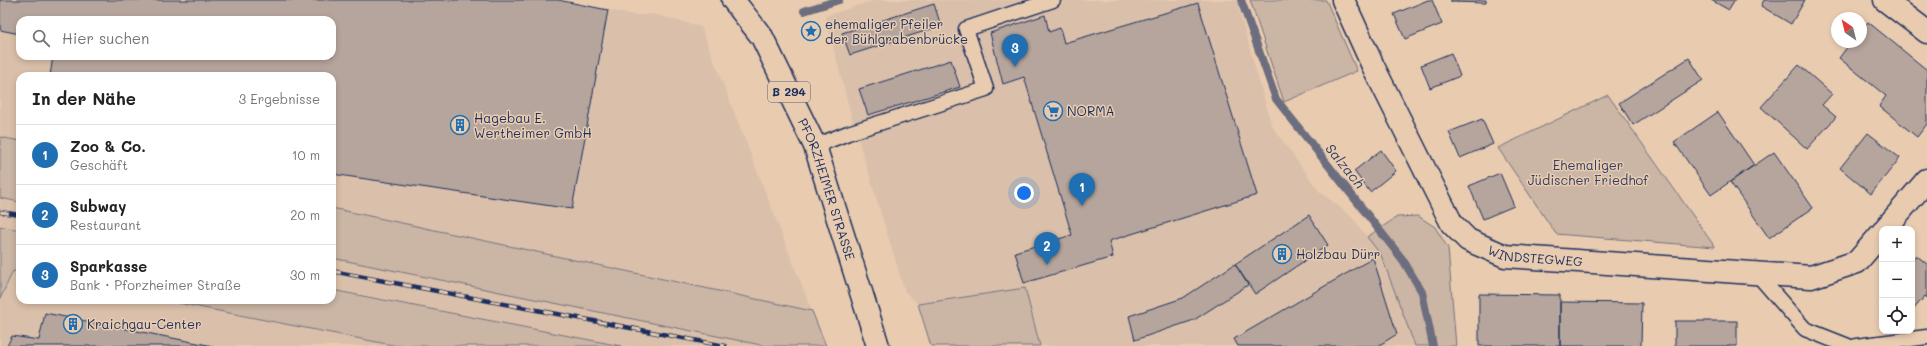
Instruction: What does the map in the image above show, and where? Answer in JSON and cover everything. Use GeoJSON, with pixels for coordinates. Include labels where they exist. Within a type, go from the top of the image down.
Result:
{"type":"FeatureCollection","features":[{"type":"Feature","properties":{"kind":"street","name":"PFORZHEIMER STRASSE"},"geometry":{"type":"LineString","coordinates":[[733,0],[762,37],[815,146],[878,346]]}},
{"type":"Feature","properties":{"kind":"street","name":"WINDSTEGWEG"},"geometry":{"type":"LineString","coordinates":[[1343,0],[1373,66],[1452,224],[1468,240],[1506,256],[1685,267],[1757,274],[1811,277],[1857,262],[1879,236]]}},
{"type":"Feature","properties":{"kind":"street"},"geometry":{"type":"LineString","coordinates":[[1885,0],[1927,32]]}},
{"type":"Feature","properties":{"kind":"street"},"geometry":{"type":"LineString","coordinates":[[1888,226],[1927,180]]}},
{"type":"Feature","properties":{"kind":"lane"},"geometry":{"type":"LineString","coordinates":[[815,146],[848,133],[986,89],[966,29],[1053,0]]}},
{"type":"Feature","properties":{"kind":"lane"},"geometry":{"type":"LineString","coordinates":[[1757,274],[1805,329],[1848,346]]}},
{"type":"Feature","properties":{"kind":"lane"},"geometry":{"type":"LineString","coordinates":[[1856,346],[1927,337]]}},
{"type":"Feature","properties":{"kind":"shaded area"},"geometry":{"type":"Polygon","coordinates":[[[0,0],[558,0],[636,15],[653,14],[701,27],[812,311],[336,209],[336,72],[16,72],[16,140],[0,137],[0,0]]]}},
{"type":"Feature","properties":{"kind":"shaded area"},"geometry":{"type":"Polygon","coordinates":[[[875,0],[1236,0],[1272,126],[1319,191],[1352,217],[1381,255],[1415,346],[1040,346],[1025,288],[918,304],[905,292],[852,119],[825,16],[875,0]]]}},
{"type":"Feature","properties":{"kind":"shaded area"},"geometry":{"type":"Polygon","coordinates":[[[0,198],[16,201],[16,228],[0,225],[0,198]]]}},
{"type":"Feature","properties":{"kind":"shaded area"},"geometry":{"type":"Polygon","coordinates":[[[336,259],[766,346],[620,346],[336,290],[336,259]]]}},
{"type":"Feature","properties":{"kind":"shaded area","name":"Kraichgau-Center"},"geometry":{"type":"Polygon","coordinates":[[[13,271],[16,271],[16,304],[183,304],[397,346],[0,346],[0,299],[13,271]]]}},
{"type":"Feature","properties":{"kind":"green space"},"geometry":{"type":"Polygon","coordinates":[[[1250,0],[1326,0],[1357,71],[1284,102],[1250,0]]]}},
{"type":"Feature","properties":{"kind":"green space","name":"Ehemaliger Jüdischer Friedhof"},"geometry":{"type":"Polygon","coordinates":[[[1608,95],[1715,247],[1556,234],[1498,148],[1608,95]]]}},
{"type":"Feature","properties":{"kind":"green space"},"geometry":{"type":"Polygon","coordinates":[[[0,137],[16,140],[16,201],[0,198],[0,137]]]}},
{"type":"Feature","properties":{"kind":"green space"},"geometry":{"type":"Polygon","coordinates":[[[336,209],[812,311],[826,346],[766,346],[336,259],[336,209]]]}},
{"type":"Feature","properties":{"kind":"green space"},"geometry":{"type":"Polygon","coordinates":[[[1418,216],[1435,227],[1448,248],[1456,346],[1415,346],[1381,255],[1367,237],[1397,217],[1418,216]]]}},
{"type":"Feature","properties":{"kind":"green space"},"geometry":{"type":"Polygon","coordinates":[[[0,226],[16,229],[16,271],[13,271],[0,299],[0,226]]]}},
{"type":"Feature","properties":{"kind":"green space"},"geometry":{"type":"Polygon","coordinates":[[[1025,288],[1040,346],[931,346],[918,304],[1025,288]]]}},
{"type":"Feature","properties":{"kind":"green space"},"geometry":{"type":"Polygon","coordinates":[[[336,291],[621,346],[397,346],[183,304],[336,304],[336,291]]]}},
{"type":"Feature","properties":{"kind":"building","name":"Hagebau E. Wertheimer GmbH"},"geometry":{"type":"Polygon","coordinates":[[[0,0],[558,0],[608,10],[572,209],[336,175],[336,72],[51,72],[52,60],[336,60],[336,16],[16,16],[16,33],[0,30],[0,0]]]}},
{"type":"Feature","properties":{"kind":"building"},"geometry":{"type":"Polygon","coordinates":[[[1428,0],[1432,0],[1442,24],[1405,39],[1394,14],[1428,0]]]}},
{"type":"Feature","properties":{"kind":"building"},"geometry":{"type":"Polygon","coordinates":[[[1451,0],[1486,0],[1486,3],[1451,2],[1451,0]]]}},
{"type":"Feature","properties":{"kind":"building"},"geometry":{"type":"Polygon","coordinates":[[[1711,0],[1735,0],[1729,10],[1711,0]]]}},
{"type":"Feature","properties":{"kind":"building"},"geometry":{"type":"Polygon","coordinates":[[[1764,0],[1805,0],[1791,24],[1761,6],[1764,0]]]}},
{"type":"Feature","properties":{"kind":"building"},"geometry":{"type":"Polygon","coordinates":[[[1198,3],[1257,195],[1109,241],[1113,257],[1024,283],[1015,252],[1072,235],[1024,77],[1003,84],[990,33],[1045,15],[1049,32],[1060,28],[1064,43],[1198,3]]]}},
{"type":"Feature","properties":{"kind":"building"},"geometry":{"type":"Polygon","coordinates":[[[934,4],[941,26],[850,55],[842,33],[934,4]]]}},
{"type":"Feature","properties":{"kind":"building"},"geometry":{"type":"Polygon","coordinates":[[[1868,22],[1927,70],[1927,124],[1917,137],[1879,106],[1886,96],[1839,58],[1846,48],[1867,48],[1868,22]]]}},
{"type":"Feature","properties":{"kind":"building"},"geometry":{"type":"Polygon","coordinates":[[[1451,53],[1460,76],[1430,88],[1421,65],[1451,53]]]}},
{"type":"Feature","properties":{"kind":"building"},"geometry":{"type":"Polygon","coordinates":[[[1689,58],[1703,80],[1633,125],[1619,103],[1689,58]]]}},
{"type":"Feature","properties":{"kind":"building"},"geometry":{"type":"Polygon","coordinates":[[[951,60],[960,87],[868,115],[859,89],[951,60]]]}},
{"type":"Feature","properties":{"kind":"building"},"geometry":{"type":"Polygon","coordinates":[[[1799,65],[1832,94],[1822,105],[1836,117],[1807,149],[1761,107],[1799,65]]]}},
{"type":"Feature","properties":{"kind":"building"},"geometry":{"type":"Polygon","coordinates":[[[1718,112],[1754,165],[1711,195],[1674,142],[1718,112]]]}},
{"type":"Feature","properties":{"kind":"building"},"geometry":{"type":"Polygon","coordinates":[[[1482,119],[1493,144],[1460,158],[1449,132],[1482,119]]]}},
{"type":"Feature","properties":{"kind":"building"},"geometry":{"type":"Polygon","coordinates":[[[1868,133],[1900,158],[1871,194],[1840,168],[1868,133]]]}},
{"type":"Feature","properties":{"kind":"building"},"geometry":{"type":"Polygon","coordinates":[[[1381,150],[1396,171],[1370,192],[1354,171],[1381,150]]]}},
{"type":"Feature","properties":{"kind":"building"},"geometry":{"type":"Polygon","coordinates":[[[1774,152],[1813,208],[1769,238],[1730,182],[1774,152]]]}},
{"type":"Feature","properties":{"kind":"building"},"geometry":{"type":"Polygon","coordinates":[[[1500,173],[1514,206],[1483,219],[1469,186],[1500,173]]]}},
{"type":"Feature","properties":{"kind":"building","name":"Holzbau Dürr"},"geometry":{"type":"Polygon","coordinates":[[[1309,215],[1328,245],[1255,294],[1235,264],[1309,215]]]}},
{"type":"Feature","properties":{"kind":"building"},"geometry":{"type":"Polygon","coordinates":[[[1916,255],[1927,264],[1927,298],[1925,296],[1915,308],[1915,262],[1916,255]]]}},
{"type":"Feature","properties":{"kind":"building"},"geometry":{"type":"Polygon","coordinates":[[[1373,258],[1397,334],[1378,346],[1238,346],[1234,339],[1373,258]]]}},
{"type":"Feature","properties":{"kind":"building"},"geometry":{"type":"Polygon","coordinates":[[[1235,264],[1248,285],[1194,320],[1135,340],[1129,316],[1183,298],[1235,264]]]}},
{"type":"Feature","properties":{"kind":"building"},"geometry":{"type":"Polygon","coordinates":[[[1479,294],[1560,295],[1560,346],[1479,346],[1479,294]]]}},
{"type":"Feature","properties":{"kind":"building"},"geometry":{"type":"Polygon","coordinates":[[[1560,302],[1642,303],[1641,346],[1560,346],[1560,302]]]}},
{"type":"Feature","properties":{"kind":"building","name":"Kraichgau-Center"},"geometry":{"type":"Polygon","coordinates":[[[45,313],[213,346],[7,346],[12,336],[39,340],[45,313]]]}},
{"type":"Feature","properties":{"kind":"building"},"geometry":{"type":"Polygon","coordinates":[[[1675,321],[1737,321],[1737,346],[1675,346],[1675,321]]]}},
{"type":"Feature","properties":{"kind":"waterway"},"geometry":{"type":"LineString","coordinates":[[804,11],[839,0]]}},
{"type":"Feature","properties":{"kind":"waterway","name":"Salzach"},"geometry":{"type":"LineString","coordinates":[[1241,0],[1276,99],[1403,260],[1422,292],[1433,346]]}},
{"type":"Feature","properties":{"kind":"railway"},"geometry":{"type":"LineString","coordinates":[[0,212],[16,214]]}},
{"type":"Feature","properties":{"kind":"railway"},"geometry":{"type":"LineString","coordinates":[[336,272],[725,346]]}},
{"type":"Feature","properties":{"kind":"place","name":"ehemaliger Pfeiler der Bühlgrabenbrücke"},"geometry":{"type":"Point","coordinates":[811,31]}},
{"type":"Feature","properties":{"kind":"place","name":"Sparkasse"},"geometry":{"type":"Point","coordinates":[1015,67]}},
{"type":"Feature","properties":{"kind":"place","name":"NORMA"},"geometry":{"type":"Point","coordinates":[1053,111]}},
{"type":"Feature","properties":{"kind":"place","name":"Hagebau E. Wertheimer GmbH"},"geometry":{"type":"Point","coordinates":[460,125]}},
{"type":"Feature","properties":{"kind":"place","name":"Zoo & Co."},"geometry":{"type":"Point","coordinates":[1082,206]}},
{"type":"Feature","properties":{"kind":"place","name":"Holzbau Dürr"},"geometry":{"type":"Point","coordinates":[1282,254]}},
{"type":"Feature","properties":{"kind":"place","name":"Subway"},"geometry":{"type":"Point","coordinates":[1047,265]}},
{"type":"Feature","properties":{"kind":"place","name":"Kraichgau-Center"},"geometry":{"type":"Point","coordinates":[73,324]}}]}
